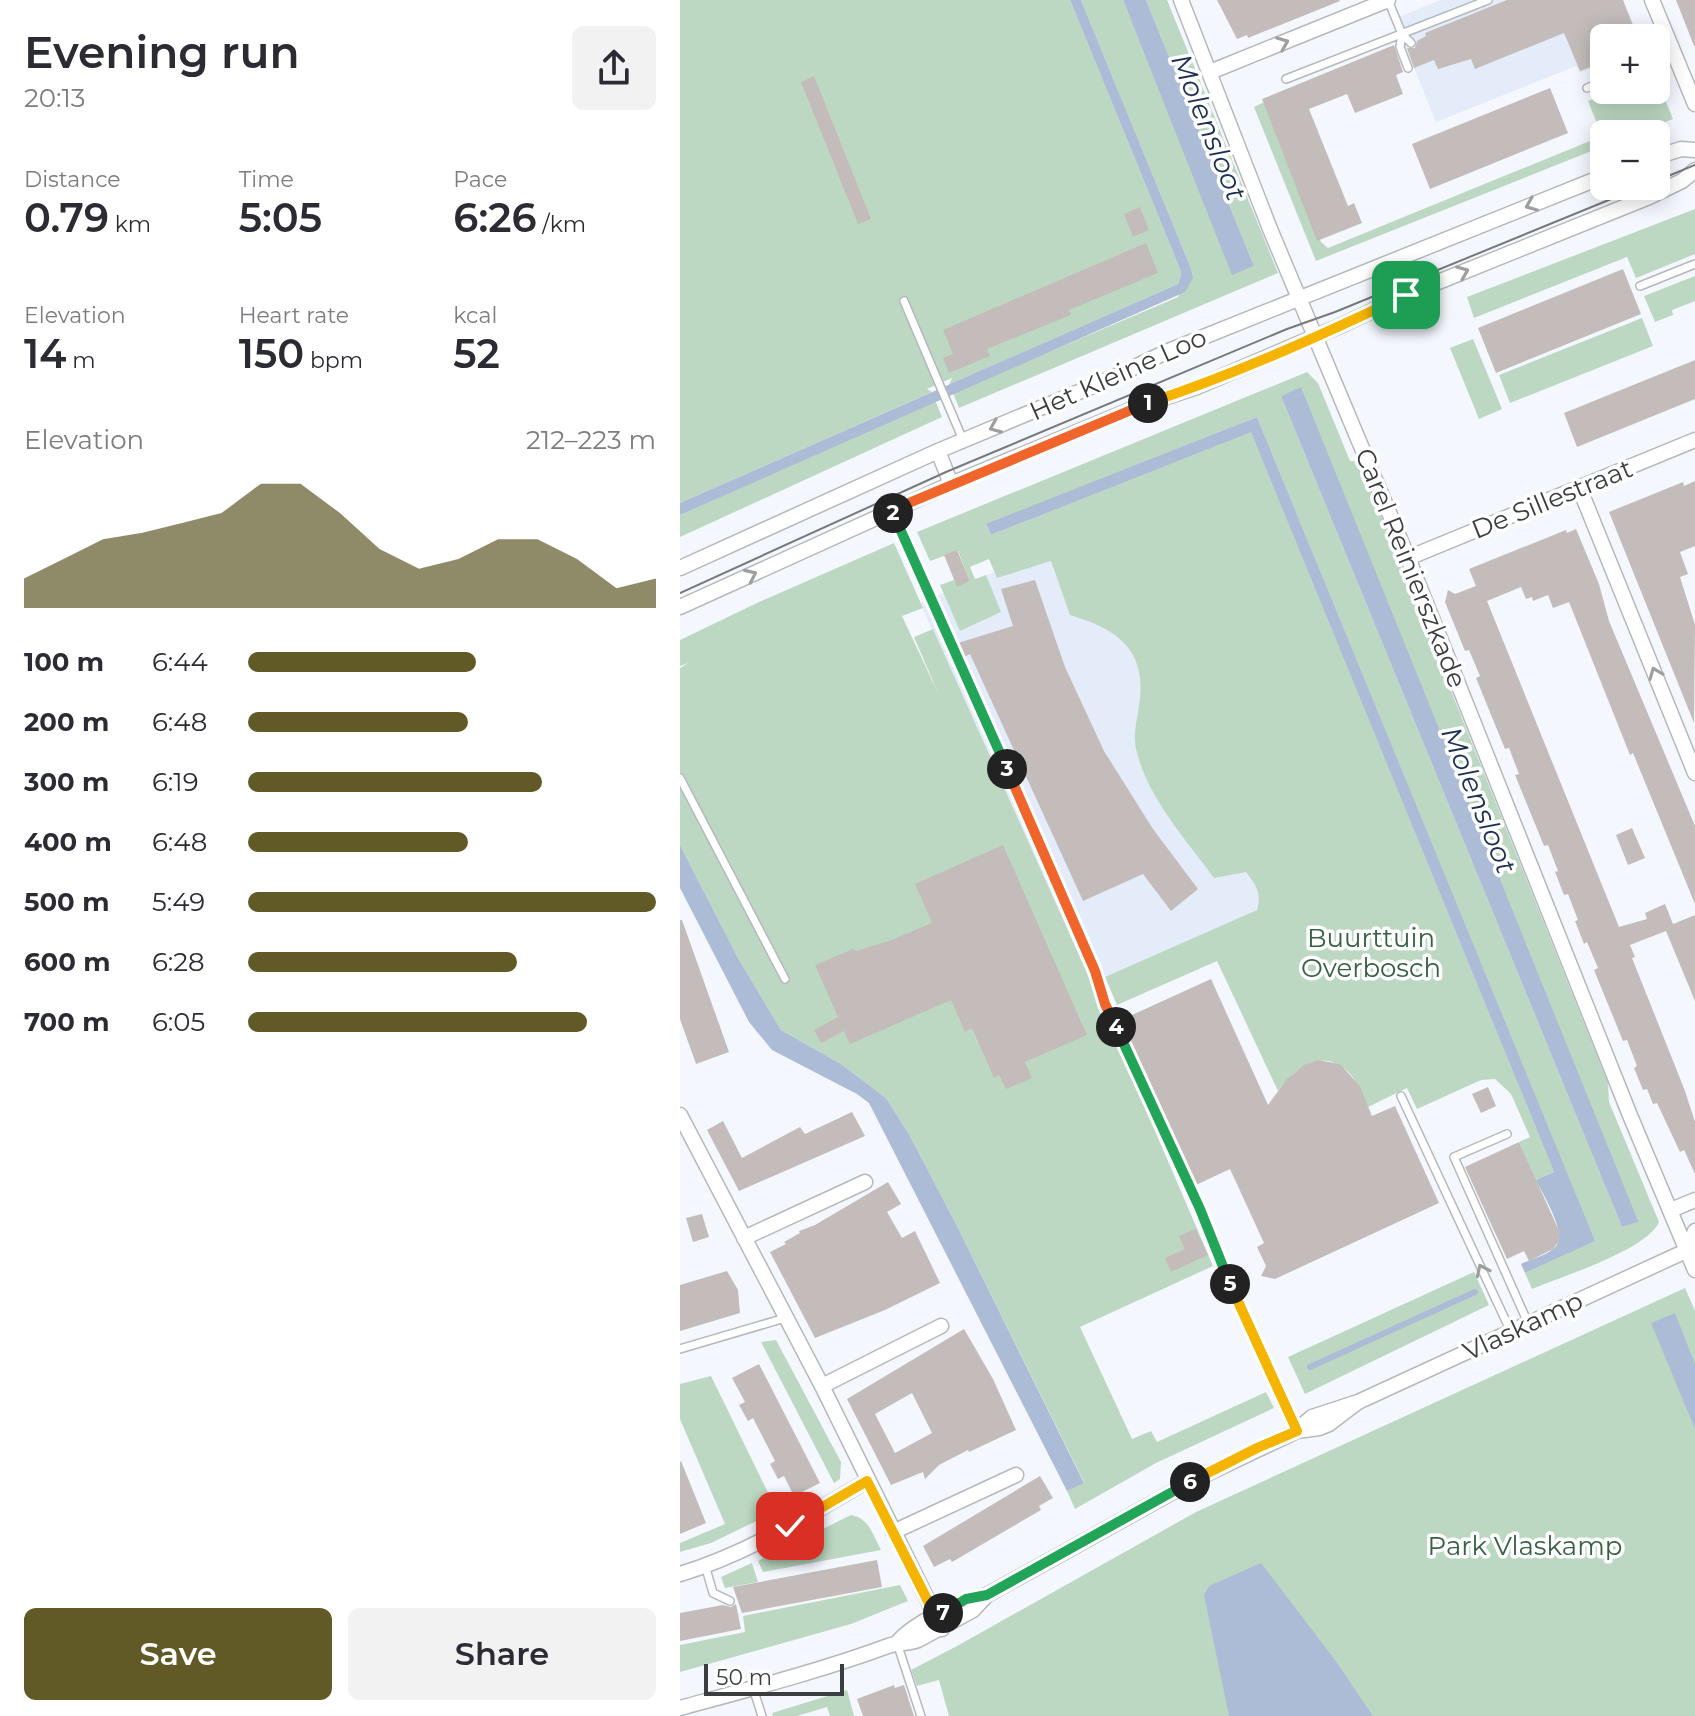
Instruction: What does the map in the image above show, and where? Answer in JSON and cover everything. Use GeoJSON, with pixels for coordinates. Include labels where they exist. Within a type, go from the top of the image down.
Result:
{"type":"FeatureCollection","features":[{"type":"Feature","properties":{"kind":"street","name":"Carel Reinierszkade"},"geometry":{"type":"LineString","coordinates":[[1181,0],[1619,1088],[1691,1252],[1695,1270]]}},
{"type":"Feature","properties":{"kind":"street"},"geometry":{"type":"LineString","coordinates":[[1652,0],[1695,104]]}},
{"type":"Feature","properties":{"kind":"street"},"geometry":{"type":"LineString","coordinates":[[1210,72],[1384,1]]}},
{"type":"Feature","properties":{"kind":"street"},"geometry":{"type":"LineString","coordinates":[[1670,153],[1695,150]]}},
{"type":"Feature","properties":{"kind":"street","name":"Het Kleine Loo"},"geometry":{"type":"LineString","coordinates":[[680,607],[951,484],[1127,411],[1197,387],[1406,295],[1649,197],[1682,181],[1695,170]]}},
{"type":"Feature","properties":{"kind":"street","name":"Het Kleine Loo"},"geometry":{"type":"LineString","coordinates":[[680,568],[1166,352],[1590,182]]}},
{"type":"Feature","properties":{"kind":"street","name":"De Sillestraat"},"geometry":{"type":"LineString","coordinates":[[1408,558],[1695,440]]}},
{"type":"Feature","properties":{"kind":"street"},"geometry":{"type":"LineString","coordinates":[[938,451],[951,484]]}},
{"type":"Feature","properties":{"kind":"street"},"geometry":{"type":"LineString","coordinates":[[1579,487],[1690,743],[1695,773]]}},
{"type":"Feature","properties":{"kind":"street"},"geometry":{"type":"LineString","coordinates":[[680,1115],[822,1386],[939,1623]]}},
{"type":"Feature","properties":{"kind":"street"},"geometry":{"type":"LineString","coordinates":[[744,1238],[865,1182]]}},
{"type":"Feature","properties":{"kind":"street"},"geometry":{"type":"LineString","coordinates":[[1671,1210],[1695,1200]]}},
{"type":"Feature","properties":{"kind":"street"},"geometry":{"type":"LineString","coordinates":[[1691,1252],[1695,1231]]}},
{"type":"Feature","properties":{"kind":"street","name":"Vlaskamp"},"geometry":{"type":"LineString","coordinates":[[680,1708],[842,1664],[897,1643],[907,1630],[939,1623],[966,1599],[987,1595],[1198,1478],[1297,1431],[1319,1428],[1336,1421],[1358,1402],[1691,1252]]}},
{"type":"Feature","properties":{"kind":"street"},"geometry":{"type":"LineString","coordinates":[[822,1386],[941,1326]]}},
{"type":"Feature","properties":{"kind":"street"},"geometry":{"type":"LineString","coordinates":[[893,1532],[1016,1475]]}},
{"type":"Feature","properties":{"kind":"street"},"geometry":{"type":"LineString","coordinates":[[680,1574],[790,1526],[867,1481]]}},
{"type":"Feature","properties":{"kind":"lane"},"geometry":{"type":"LineString","coordinates":[[1286,79],[1488,0]]}},
{"type":"Feature","properties":{"kind":"lane"},"geometry":{"type":"LineString","coordinates":[[1384,1],[1402,34],[1411,43]]}},
{"type":"Feature","properties":{"kind":"lane"},"geometry":{"type":"LineString","coordinates":[[1402,34],[1400,47],[1408,68]]}},
{"type":"Feature","properties":{"kind":"lane"},"geometry":{"type":"LineString","coordinates":[[1670,53],[1674,51]]}},
{"type":"Feature","properties":{"kind":"lane"},"geometry":{"type":"LineString","coordinates":[[1640,286],[1695,264]]}},
{"type":"Feature","properties":{"kind":"lane"},"geometry":{"type":"LineString","coordinates":[[904,301],[963,440]]}},
{"type":"Feature","properties":{"kind":"lane"},"geometry":{"type":"LineString","coordinates":[[892,510],[1089,956],[1105,1004],[1200,1209],[1229,1282],[1297,1431]]}},
{"type":"Feature","properties":{"kind":"lane"},"geometry":{"type":"LineString","coordinates":[[680,778],[785,979]]}},
{"type":"Feature","properties":{"kind":"lane"},"geometry":{"type":"LineString","coordinates":[[1401,1096],[1511,1332]]}},
{"type":"Feature","properties":{"kind":"lane"},"geometry":{"type":"LineString","coordinates":[[1507,1134],[1454,1157],[1528,1323]]}},
{"type":"Feature","properties":{"kind":"lane"},"geometry":{"type":"LineString","coordinates":[[680,1349],[785,1318]]}},
{"type":"Feature","properties":{"kind":"lane"},"geometry":{"type":"LineString","coordinates":[[705,1565],[713,1593],[730,1601]]}},
{"type":"Feature","properties":{"kind":"lane"},"geometry":{"type":"LineString","coordinates":[[897,1643],[921,1716]]}},
{"type":"Feature","properties":{"kind":"lane"},"geometry":{"type":"LineString","coordinates":[[753,1687],[762,1716]]}},
{"type":"Feature","properties":{"kind":"shaded area"},"geometry":{"type":"Polygon","coordinates":[[[1440,0],[1595,0],[1604,21],[1628,12],[1633,24],[1590,24],[1590,69],[1580,73],[1576,66],[1436,122],[1394,19],[1440,0]]]}},
{"type":"Feature","properties":{"kind":"shaded area"},"geometry":{"type":"Polygon","coordinates":[[[1227,462],[1389,851],[1092,984],[920,603],[994,572],[989,558],[1227,462]]]}},
{"type":"Feature","properties":{"kind":"green space"},"geometry":{"type":"Polygon","coordinates":[[[680,0],[1070,0],[1180,269],[1178,284],[949,385],[952,378],[927,389],[932,392],[680,503],[680,0]]]}},
{"type":"Feature","properties":{"kind":"green space"},"geometry":{"type":"Polygon","coordinates":[[[1081,0],[1123,0],[1233,274],[1254,266],[1146,0],[1167,0],[1278,273],[959,408],[953,393],[1178,297],[1190,266],[1081,0]]]}},
{"type":"Feature","properties":{"kind":"green space"},"geometry":{"type":"Polygon","coordinates":[[[1588,101],[1590,104],[1667,104],[1673,119],[1596,120],[1588,101]]]}},
{"type":"Feature","properties":{"kind":"green space"},"geometry":{"type":"Polygon","coordinates":[[[1264,102],[1321,242],[1328,248],[1590,141],[1590,152],[1316,261],[1254,107],[1264,102]]]}},
{"type":"Feature","properties":{"kind":"green space"},"geometry":{"type":"Polygon","coordinates":[[[1695,209],[1695,254],[1636,278],[1627,257],[1474,318],[1467,297],[1695,209]]]}},
{"type":"Feature","properties":{"kind":"green space"},"geometry":{"type":"Polygon","coordinates":[[[1695,276],[1695,301],[1672,310],[1673,315],[1655,322],[1644,296],[1695,276]]]}},
{"type":"Feature","properties":{"kind":"green space"},"geometry":{"type":"Polygon","coordinates":[[[1642,318],[1653,346],[1510,403],[1499,375],[1642,318]]]}},
{"type":"Feature","properties":{"kind":"green space"},"geometry":{"type":"Polygon","coordinates":[[[1473,339],[1502,409],[1479,419],[1450,348],[1473,339]]]}},
{"type":"Feature","properties":{"kind":"green space","name":"Buurttuin Overbosch"},"geometry":{"type":"Polygon","coordinates":[[[1307,372],[1318,383],[1350,461],[1359,461],[1608,1083],[1609,1102],[1659,1222],[1651,1232],[1622,1252],[1532,1289],[1525,1273],[1594,1241],[1257,417],[986,525],[991,535],[1251,431],[1554,1172],[1536,1180],[1519,1142],[1530,1137],[1511,1094],[1495,1079],[1481,1080],[1417,1109],[1407,1088],[1368,1107],[1351,1075],[1329,1061],[1317,1061],[1291,1076],[1278,1091],[1217,961],[1117,1005],[1105,977],[1257,910],[1257,890],[1246,872],[1214,878],[1159,803],[1136,747],[1135,729],[1141,686],[1134,656],[1115,635],[1070,615],[1051,561],[997,578],[989,559],[970,567],[975,579],[986,575],[1001,612],[960,631],[940,585],[954,580],[957,586],[970,581],[958,551],[930,561],[917,532],[1307,372]],[[1301,388],[1281,396],[1622,1227],[1637,1222],[1301,388]]]}},
{"type":"Feature","properties":{"kind":"green space"},"geometry":{"type":"Polygon","coordinates":[[[935,400],[942,417],[680,537],[680,515],[935,400]]]}},
{"type":"Feature","properties":{"kind":"green space"},"geometry":{"type":"Polygon","coordinates":[[[894,543],[923,608],[902,616],[939,695],[914,637],[933,629],[1092,984],[1213,1266],[1080,1327],[1132,1439],[1151,1431],[1157,1442],[1266,1392],[1274,1408],[1156,1463],[1075,1509],[1067,1491],[1084,1482],[910,1136],[886,1098],[841,1064],[781,1030],[738,958],[680,845],[680,668],[688,663],[680,666],[680,640],[894,543]]]}},
{"type":"Feature","properties":{"kind":"green space"},"geometry":{"type":"Polygon","coordinates":[[[1474,1272],[1489,1305],[1305,1394],[1288,1357],[1474,1272]]]}},
{"type":"Feature","properties":{"kind":"green space","name":"Park Vlaskamp"},"geometry":{"type":"Polygon","coordinates":[[[1685,1288],[1695,1311],[1695,1716],[949,1716],[939,1680],[917,1686],[911,1670],[1196,1512],[1685,1288]]]}},
{"type":"Feature","properties":{"kind":"green space"},"geometry":{"type":"Polygon","coordinates":[[[776,1340],[841,1462],[840,1479],[834,1483],[761,1342],[776,1340]]]}},
{"type":"Feature","properties":{"kind":"green space"},"geometry":{"type":"Polygon","coordinates":[[[711,1376],[777,1511],[711,1543],[680,1552],[680,1543],[725,1524],[680,1419],[680,1384],[711,1376]]]}},
{"type":"Feature","properties":{"kind":"green space"},"geometry":{"type":"Polygon","coordinates":[[[851,1515],[866,1523],[881,1550],[763,1572],[758,1561],[851,1515]]]}},
{"type":"Feature","properties":{"kind":"green space"},"geometry":{"type":"Polygon","coordinates":[[[752,1563],[758,1582],[725,1588],[721,1577],[752,1563]]]}},
{"type":"Feature","properties":{"kind":"green space"},"geometry":{"type":"Polygon","coordinates":[[[900,1585],[908,1601],[851,1624],[680,1672],[680,1645],[745,1632],[743,1616],[900,1585]]]}},
{"type":"Feature","properties":{"kind":"green space"},"geometry":{"type":"Polygon","coordinates":[[[847,1690],[854,1716],[830,1716],[827,1707],[797,1716],[773,1716],[772,1713],[847,1690]]]}},
{"type":"Feature","properties":{"kind":"water"},"geometry":{"type":"Polygon","coordinates":[[[1070,0],[1081,0],[1190,266],[1193,278],[1185,292],[680,515],[680,503],[1178,284],[1180,269],[1070,0]]]}},
{"type":"Feature","properties":{"kind":"water"},"geometry":{"type":"Polygon","coordinates":[[[1123,0],[1146,0],[1254,266],[1232,275],[1123,0]]]}},
{"type":"Feature","properties":{"kind":"water"},"geometry":{"type":"Polygon","coordinates":[[[1301,387],[1638,1222],[1622,1227],[1281,396],[1301,387]]]}},
{"type":"Feature","properties":{"kind":"water"},"geometry":{"type":"Polygon","coordinates":[[[1257,417],[1595,1241],[1525,1273],[1521,1264],[1549,1252],[1559,1240],[1553,1213],[1536,1180],[1554,1172],[1251,432],[991,535],[986,524],[1257,417]]]}},
{"type":"Feature","properties":{"kind":"water"},"geometry":{"type":"Polygon","coordinates":[[[680,845],[738,958],[781,1030],[841,1064],[886,1098],[910,1136],[958,1228],[1084,1483],[1067,1491],[869,1103],[772,1050],[749,1022],[680,888],[680,845]]]}},
{"type":"Feature","properties":{"kind":"water"},"geometry":{"type":"Polygon","coordinates":[[[1675,1313],[1695,1364],[1695,1429],[1651,1323],[1675,1313]]]}},
{"type":"Feature","properties":{"kind":"water"},"geometry":{"type":"Polygon","coordinates":[[[1261,1563],[1335,1660],[1373,1716],[1229,1716],[1204,1595],[1209,1586],[1261,1563]]]}},
{"type":"Feature","properties":{"kind":"building"},"geometry":{"type":"Polygon","coordinates":[[[1217,0],[1340,1],[1248,38],[1247,35],[1237,39],[1217,0]]]}},
{"type":"Feature","properties":{"kind":"building"},"geometry":{"type":"Polygon","coordinates":[[[1507,0],[1623,0],[1632,24],[1590,24],[1590,67],[1580,71],[1564,33],[1475,69],[1471,59],[1438,69],[1434,60],[1414,68],[1407,48],[1415,48],[1417,41],[1426,36],[1425,33],[1507,0]]]}},
{"type":"Feature","properties":{"kind":"building"},"geometry":{"type":"Polygon","coordinates":[[[1676,0],[1695,0],[1695,46],[1694,46],[1676,0]]]}},
{"type":"Feature","properties":{"kind":"building"},"geometry":{"type":"Polygon","coordinates":[[[1394,45],[1403,72],[1396,75],[1403,94],[1355,113],[1347,94],[1309,109],[1348,206],[1354,203],[1362,223],[1317,241],[1262,99],[1394,45]]]}},
{"type":"Feature","properties":{"kind":"building"},"geometry":{"type":"Polygon","coordinates":[[[814,76],[871,219],[858,224],[801,82],[814,76]]]}},
{"type":"Feature","properties":{"kind":"building"},"geometry":{"type":"Polygon","coordinates":[[[1550,88],[1568,133],[1430,189],[1412,144],[1550,88]]]}},
{"type":"Feature","properties":{"kind":"building"},"geometry":{"type":"Polygon","coordinates":[[[1140,207],[1149,230],[1133,237],[1124,214],[1140,207]]]}},
{"type":"Feature","properties":{"kind":"building"},"geometry":{"type":"Polygon","coordinates":[[[1146,243],[1158,273],[1069,310],[1071,315],[987,349],[990,356],[949,373],[943,358],[953,354],[943,330],[1146,243]]]}},
{"type":"Feature","properties":{"kind":"building"},"geometry":{"type":"Polygon","coordinates":[[[1623,269],[1641,314],[1496,373],[1478,328],[1623,269]]]}},
{"type":"Feature","properties":{"kind":"building"},"geometry":{"type":"Polygon","coordinates":[[[1695,360],[1695,399],[1577,447],[1564,413],[1695,360]]]}},
{"type":"Feature","properties":{"kind":"building"},"geometry":{"type":"Polygon","coordinates":[[[1695,481],[1695,546],[1680,552],[1688,574],[1680,577],[1695,625],[1694,723],[1609,512],[1683,482],[1684,486],[1695,481]]]}},
{"type":"Feature","properties":{"kind":"building"},"geometry":{"type":"Polygon","coordinates":[[[1576,529],[1599,584],[1609,621],[1695,826],[1695,904],[1633,753],[1630,755],[1569,602],[1553,608],[1548,595],[1533,601],[1532,597],[1526,599],[1521,587],[1487,601],[1619,927],[1647,919],[1645,913],[1665,904],[1673,924],[1695,915],[1695,1001],[1666,931],[1630,945],[1635,957],[1632,958],[1695,1122],[1695,1174],[1684,1150],[1680,1152],[1657,1103],[1653,1104],[1647,1089],[1643,1090],[1627,1040],[1623,1041],[1594,970],[1598,968],[1575,921],[1578,920],[1568,894],[1564,895],[1548,845],[1544,846],[1515,775],[1519,774],[1509,748],[1505,749],[1476,678],[1480,676],[1469,650],[1465,651],[1445,602],[1448,590],[1455,594],[1476,586],[1469,569],[1566,530],[1567,533],[1576,529]]]}},
{"type":"Feature","properties":{"kind":"building"},"geometry":{"type":"Polygon","coordinates":[[[957,550],[970,581],[957,587],[944,555],[957,550]]]}},
{"type":"Feature","properties":{"kind":"building"},"geometry":{"type":"Polygon","coordinates":[[[1035,580],[1065,667],[1104,751],[1153,829],[1198,889],[1171,911],[1143,874],[1083,901],[970,654],[964,657],[958,643],[1013,626],[1001,589],[1035,580]]]}},
{"type":"Feature","properties":{"kind":"building"},"geometry":{"type":"Polygon","coordinates":[[[1632,828],[1645,858],[1628,865],[1616,835],[1632,828]]]}},
{"type":"Feature","properties":{"kind":"building"},"geometry":{"type":"Polygon","coordinates":[[[1003,845],[1087,1035],[1025,1062],[1032,1078],[1006,1089],[999,1075],[994,1078],[972,1028],[965,1032],[951,1000],[850,1044],[844,1031],[821,1043],[814,1030],[838,1017],[815,965],[853,949],[856,951],[889,941],[932,923],[915,884],[1003,845]]]}},
{"type":"Feature","properties":{"kind":"building"},"geometry":{"type":"Polygon","coordinates":[[[680,920],[729,1052],[696,1064],[680,1019],[680,920]]]}},
{"type":"Feature","properties":{"kind":"building"},"geometry":{"type":"Polygon","coordinates":[[[1211,979],[1268,1105],[1287,1079],[1304,1065],[1318,1060],[1340,1064],[1360,1086],[1372,1116],[1395,1106],[1439,1203],[1275,1279],[1261,1276],[1266,1266],[1257,1247],[1264,1243],[1230,1169],[1196,1185],[1121,1020],[1211,979]]]}},
{"type":"Feature","properties":{"kind":"building"},"geometry":{"type":"Polygon","coordinates":[[[1488,1087],[1496,1106],[1481,1113],[1472,1094],[1488,1087]]]}},
{"type":"Feature","properties":{"kind":"building"},"geometry":{"type":"Polygon","coordinates":[[[852,1112],[865,1136],[739,1191],[707,1130],[723,1121],[742,1158],[800,1127],[805,1134],[852,1112]]]}},
{"type":"Feature","properties":{"kind":"building"},"geometry":{"type":"Polygon","coordinates":[[[1519,1142],[1560,1233],[1553,1249],[1529,1261],[1524,1251],[1507,1259],[1465,1167],[1519,1142]]]}},
{"type":"Feature","properties":{"kind":"building"},"geometry":{"type":"Polygon","coordinates":[[[888,1182],[901,1204],[887,1212],[902,1238],[915,1231],[940,1283],[885,1310],[815,1338],[770,1252],[786,1244],[784,1242],[799,1231],[815,1225],[888,1182]]]}},
{"type":"Feature","properties":{"kind":"building"},"geometry":{"type":"Polygon","coordinates":[[[702,1214],[709,1237],[693,1242],[686,1218],[702,1214]]]}},
{"type":"Feature","properties":{"kind":"building"},"geometry":{"type":"Polygon","coordinates":[[[1196,1229],[1208,1255],[1171,1272],[1165,1258],[1185,1249],[1179,1236],[1196,1229]]]}},
{"type":"Feature","properties":{"kind":"building"},"geometry":{"type":"Polygon","coordinates":[[[727,1271],[738,1290],[740,1313],[680,1331],[680,1285],[727,1271]]]}},
{"type":"Feature","properties":{"kind":"building"},"geometry":{"type":"Polygon","coordinates":[[[964,1329],[993,1379],[1016,1430],[939,1465],[925,1479],[923,1472],[891,1485],[847,1399],[964,1329]],[[912,1393],[875,1414],[895,1453],[932,1433],[912,1393]]]}},
{"type":"Feature","properties":{"kind":"building"},"geometry":{"type":"Polygon","coordinates":[[[759,1364],[820,1483],[794,1496],[784,1476],[778,1479],[770,1464],[775,1461],[753,1418],[748,1421],[739,1405],[745,1402],[732,1378],[759,1364]]]}},
{"type":"Feature","properties":{"kind":"building"},"geometry":{"type":"Polygon","coordinates":[[[680,1462],[706,1523],[680,1534],[680,1462]]]}},
{"type":"Feature","properties":{"kind":"building"},"geometry":{"type":"Polygon","coordinates":[[[1040,1476],[1053,1498],[1039,1506],[1041,1510],[952,1562],[950,1559],[934,1567],[923,1546],[1040,1476]]]}},
{"type":"Feature","properties":{"kind":"building"},"geometry":{"type":"Polygon","coordinates":[[[877,1560],[882,1587],[742,1613],[733,1587],[877,1560]]]}},
{"type":"Feature","properties":{"kind":"building"},"geometry":{"type":"Polygon","coordinates":[[[736,1604],[741,1629],[680,1641],[680,1613],[736,1604]]]}},
{"type":"Feature","properties":{"kind":"building"},"geometry":{"type":"Polygon","coordinates":[[[894,1685],[895,1688],[904,1685],[914,1716],[863,1716],[857,1699],[894,1685]]]}},
{"type":"Feature","properties":{"kind":"waterway"},"geometry":{"type":"LineString","coordinates":[[1310,1367],[1475,1292]]}},
{"type":"Feature","properties":{"kind":"tram line"},"geometry":{"type":"LineString","coordinates":[[1670,175],[1695,165]]}},
{"type":"Feature","properties":{"kind":"tram line"},"geometry":{"type":"LineString","coordinates":[[680,593],[946,472],[1287,329],[1609,200]]}},
{"type":"Feature","properties":{"kind":"route"},"geometry":{"type":"LineString","coordinates":[[790,1526],[867,1481],[936,1617],[966,1599],[987,1595],[1198,1478],[1297,1431],[1229,1282],[1200,1209],[1105,1004],[1095,971],[892,510],[1137,407],[1197,387],[1406,295]]}},
{"type":"Feature","properties":{"kind":"water label","name":"Molensloot"},"geometry":{"type":"Point","coordinates":[1209,127]}},
{"type":"Feature","properties":{"kind":"water label","name":"Molensloot"},"geometry":{"type":"Point","coordinates":[1479,800]}}]}
